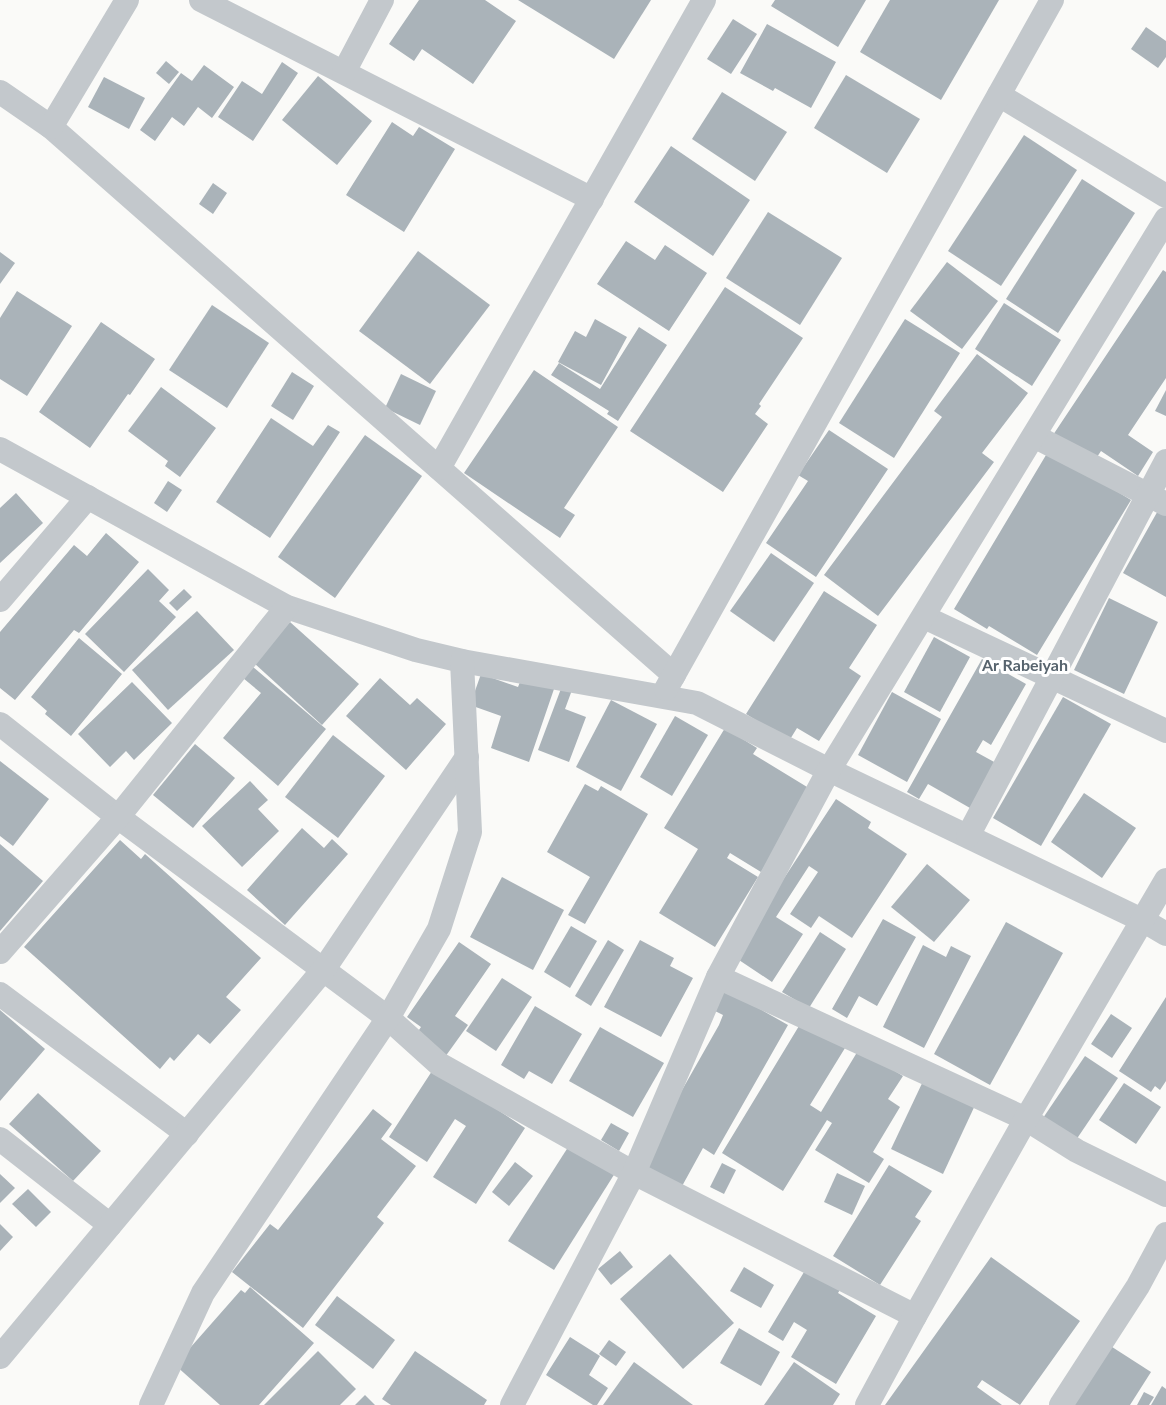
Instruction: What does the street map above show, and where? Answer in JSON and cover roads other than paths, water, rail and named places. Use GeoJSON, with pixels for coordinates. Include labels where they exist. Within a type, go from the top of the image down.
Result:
{"type":"FeatureCollection","features":[{"type":"Feature","properties":{"kind":"street"},"geometry":{"type":"LineString","coordinates":[[51,127],[127,0]]}},
{"type":"Feature","properties":{"kind":"street"},"geometry":{"type":"LineString","coordinates":[[201,0],[592,199]]}},
{"type":"Feature","properties":{"kind":"street"},"geometry":{"type":"LineString","coordinates":[[344,72],[382,0]]}},
{"type":"Feature","properties":{"kind":"street"},"geometry":{"type":"LineString","coordinates":[[439,468],[704,0]]}},
{"type":"Feature","properties":{"kind":"street"},"geometry":{"type":"LineString","coordinates":[[662,696],[1052,0]]}},
{"type":"Feature","properties":{"kind":"street"},"geometry":{"type":"LineString","coordinates":[[0,92],[51,127],[674,675]]}},
{"type":"Feature","properties":{"kind":"street"},"geometry":{"type":"LineString","coordinates":[[999,95],[1166,196]]}},
{"type":"Feature","properties":{"kind":"street"},"geometry":{"type":"LineString","coordinates":[[512,1405],[634,1173],[718,977],[830,770],[1166,219]]}},
{"type":"Feature","properties":{"kind":"street"},"geometry":{"type":"LineString","coordinates":[[1034,436],[1157,500]]}},
{"type":"Feature","properties":{"kind":"street"},"geometry":{"type":"LineString","coordinates":[[0,449],[287,607],[416,650],[462,661],[697,703],[830,770],[1144,921],[1166,934]]}},
{"type":"Feature","properties":{"kind":"street"},"geometry":{"type":"LineString","coordinates":[[968,836],[1052,678],[1157,500],[1166,461]]}},
{"type":"Feature","properties":{"kind":"street"},"geometry":{"type":"LineString","coordinates":[[0,600],[88,497]]}},
{"type":"Feature","properties":{"kind":"street"},"geometry":{"type":"LineString","coordinates":[[0,952],[118,816],[287,607]]}},
{"type":"Feature","properties":{"kind":"street"},"geometry":{"type":"LineString","coordinates":[[924,617],[1166,731]]}},
{"type":"Feature","properties":{"kind":"street"},"geometry":{"type":"LineString","coordinates":[[152,1405],[203,1293],[387,1018],[439,929],[470,832],[462,661]]}},
{"type":"Feature","properties":{"kind":"street"},"geometry":{"type":"LineString","coordinates":[[0,724],[118,816],[324,969],[387,1018],[439,1064],[634,1173],[915,1316]]}},
{"type":"Feature","properties":{"kind":"street"},"geometry":{"type":"LineString","coordinates":[[0,1357],[324,969],[467,758]]}},
{"type":"Feature","properties":{"kind":"street"},"geometry":{"type":"LineString","coordinates":[[867,1405],[1026,1119],[1166,880]]}},
{"type":"Feature","properties":{"kind":"street"},"geometry":{"type":"LineString","coordinates":[[718,977],[1026,1119],[1077,1151],[1166,1195]]}},
{"type":"Feature","properties":{"kind":"street"},"geometry":{"type":"LineString","coordinates":[[0,994],[187,1134]]}},
{"type":"Feature","properties":{"kind":"street"},"geometry":{"type":"LineString","coordinates":[[0,1139],[110,1225]]}},
{"type":"Feature","properties":{"kind":"street"},"geometry":{"type":"LineString","coordinates":[[1061,1405],[1138,1286],[1166,1234]]}},
{"type":"Feature","properties":{"kind":"district","name":"Ar Rabeiyah"},"geometry":{"type":"Point","coordinates":[1025,665]}}]}
